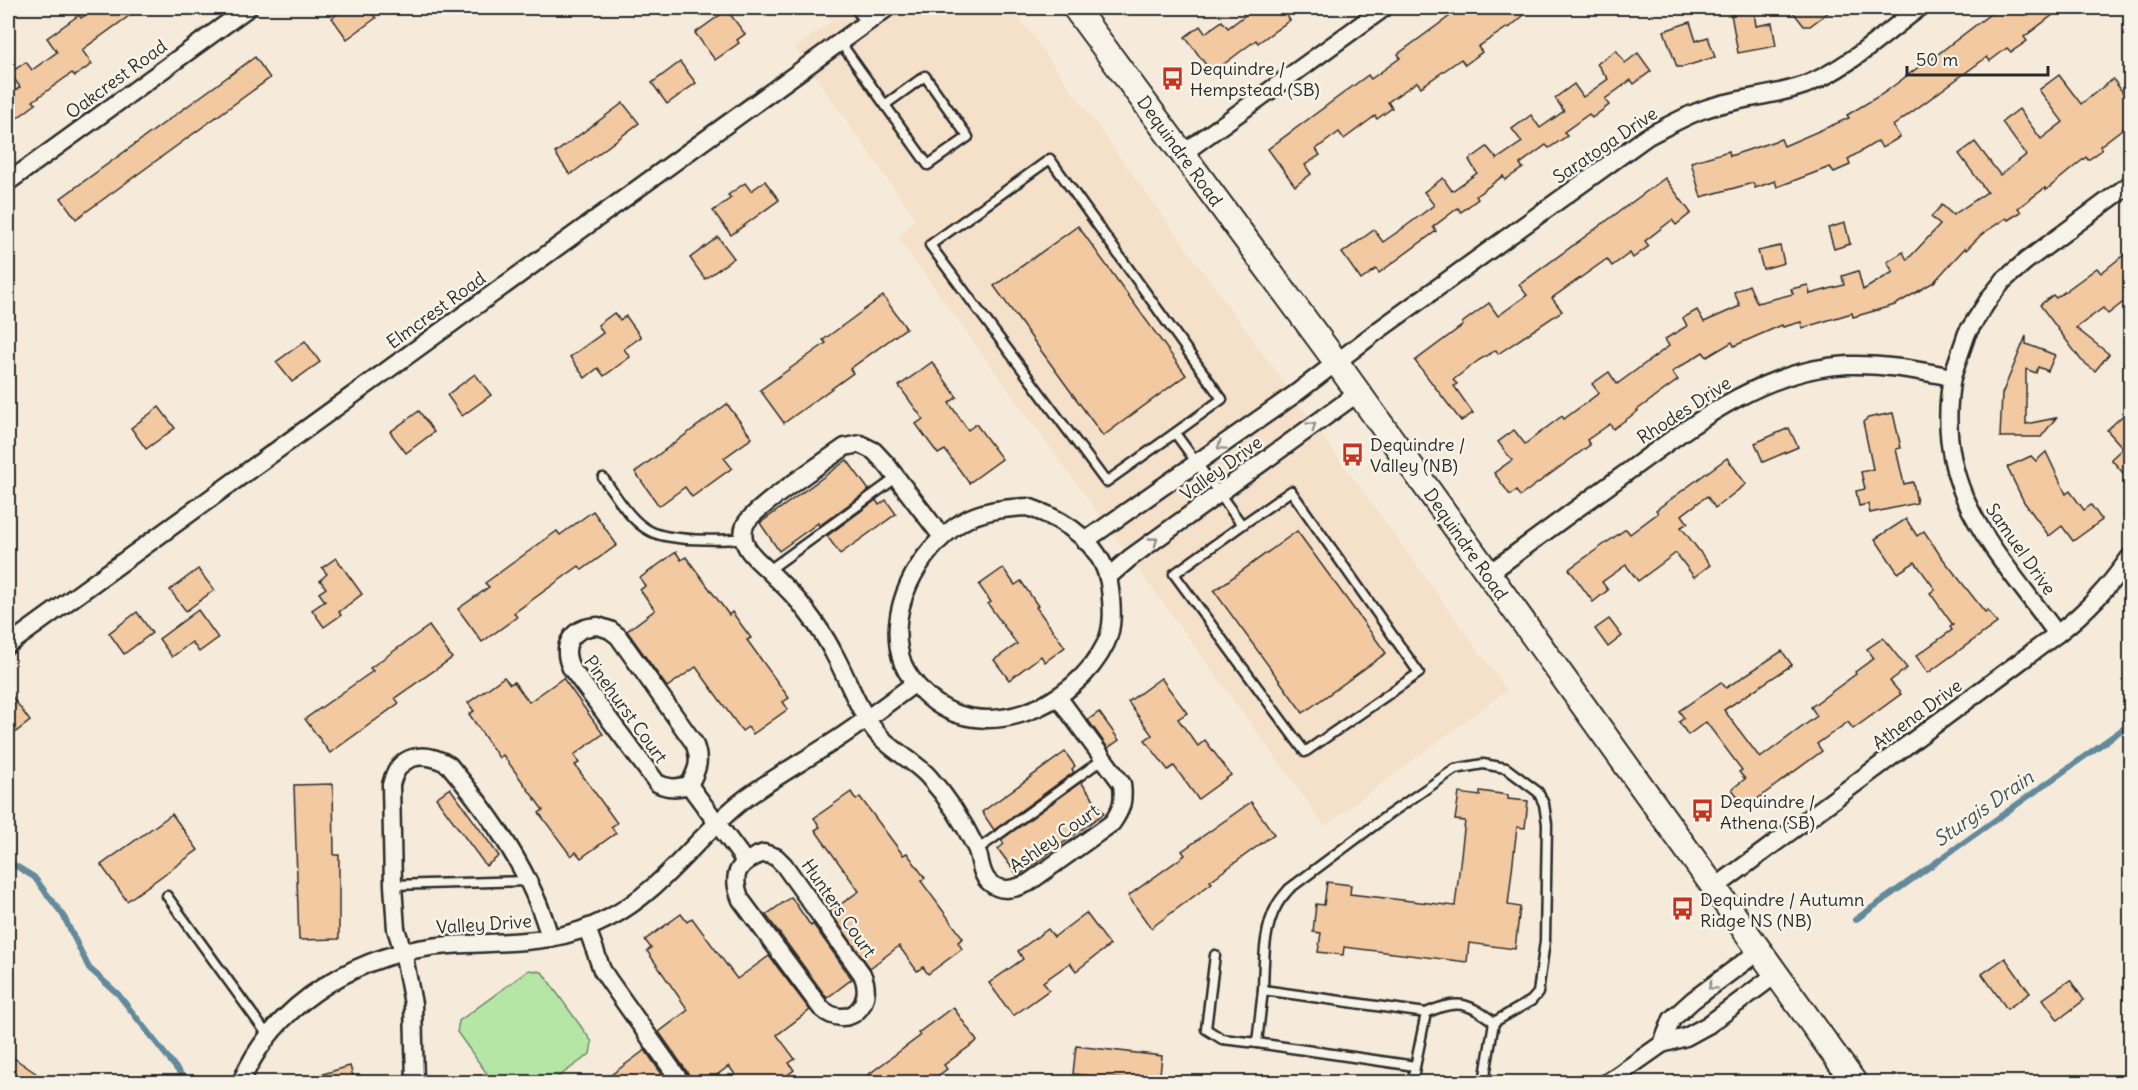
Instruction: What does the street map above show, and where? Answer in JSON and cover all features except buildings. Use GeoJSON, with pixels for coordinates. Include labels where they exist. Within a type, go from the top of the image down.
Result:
{"type":"FeatureCollection","features":[{"type":"Feature","properties":{"kind":"main road","name":"Dequindre Road"},"geometry":{"type":"LineString","coordinates":[[1075,8],[1337,363],[1487,575],[1854,1083]]}},
{"type":"Feature","properties":{"kind":"street","name":"Oakcrest Road"},"geometry":{"type":"LineString","coordinates":[[8,182],[248,8]]}},
{"type":"Feature","properties":{"kind":"street","name":"Elmcrest Road"},"geometry":{"type":"LineString","coordinates":[[8,645],[887,8]]}},
{"type":"Feature","properties":{"kind":"street"},"geometry":{"type":"LineString","coordinates":[[1182,154],[1384,8]]}},
{"type":"Feature","properties":{"kind":"street","name":"Saratoga Drive"},"geometry":{"type":"LineString","coordinates":[[1337,363],[1376,332],[1648,136],[1702,110],[1777,94],[1807,84],[1845,63],[1919,8]]}},
{"type":"Feature","properties":{"kind":"street"},"geometry":{"type":"LineString","coordinates":[[1952,377],[1967,333],[1984,304],[2004,280],[2130,184]]}},
{"type":"Feature","properties":{"kind":"street","name":"Valley Drive"},"geometry":{"type":"LineString","coordinates":[[1085,541],[1337,363]]}},
{"type":"Feature","properties":{"kind":"street","name":"Rhodes Drive"},"geometry":{"type":"LineString","coordinates":[[1487,575],[1697,422],[1725,403],[1746,393],[1809,371],[1847,365],[1900,367],[1952,377]]}},
{"type":"Feature","properties":{"kind":"street","name":"Samuel Drive"},"geometry":{"type":"LineString","coordinates":[[1952,377],[1948,398],[1947,433],[1956,480],[1984,535],[2057,634]]}},
{"type":"Feature","properties":{"kind":"street","name":"Valley Drive"},"geometry":{"type":"LineString","coordinates":[[1108,577],[1130,558],[1358,393]]}},
{"type":"Feature","properties":{"kind":"street"},"geometry":{"type":"LineString","coordinates":[[744,538],[746,523],[753,515],[845,447],[860,444],[874,451],[942,537]]}},
{"type":"Feature","properties":{"kind":"street"},"geometry":{"type":"LineString","coordinates":[[1028,507],[1049,514],[1067,524],[1085,541],[1099,557],[1108,577],[1112,613],[1107,641],[1082,678],[1058,697],[1024,713],[1004,718],[983,719],[959,716],[946,710],[932,701],[914,684],[907,673],[899,648],[900,612],[916,570],[942,537],[963,522],[983,513],[1003,508],[1028,507]]}},
{"type":"Feature","properties":{"kind":"street","name":"Ashley Court"},"geometry":{"type":"LineString","coordinates":[[744,538],[752,555],[791,592],[821,632],[877,734],[921,769],[933,782],[955,812],[977,850],[989,882],[1001,889],[1014,889],[1028,884],[1112,823],[1124,801],[1122,784],[1058,697]]}},
{"type":"Feature","properties":{"kind":"street","name":"Athena Drive"},"geometry":{"type":"LineString","coordinates":[[1713,889],[2057,634],[2083,613],[2109,587],[2130,557]]}},
{"type":"Feature","properties":{"kind":"street","name":"Pinehurst Court"},"geometry":{"type":"LineString","coordinates":[[598,626],[618,636],[694,743],[699,755],[699,764],[689,785],[665,788],[649,775],[571,668],[566,649],[570,639],[576,633],[587,627],[598,626]]}},
{"type":"Feature","properties":{"kind":"street","name":"Valley Drive"},"geometry":{"type":"LineString","coordinates":[[241,1083],[269,1037],[286,1017],[340,976],[370,962],[403,951],[426,947],[525,942],[550,938],[587,928],[632,905],[652,890],[717,822],[768,782],[827,746],[914,684]]}},
{"type":"Feature","properties":{"kind":"street"},"geometry":{"type":"LineString","coordinates":[[415,1083],[413,1004],[403,951],[396,929],[393,885],[391,785],[398,768],[413,758],[426,756],[449,765],[509,846],[529,881],[542,911],[550,938]]}},
{"type":"Feature","properties":{"kind":"street"},"geometry":{"type":"LineString","coordinates":[[689,785],[745,861]]}},
{"type":"Feature","properties":{"kind":"street","name":"Hunters Court"},"geometry":{"type":"LineString","coordinates":[[764,853],[776,857],[784,865],[862,974],[867,993],[855,1014],[835,1017],[821,1008],[741,900],[736,888],[737,871],[745,861],[764,853]]}},
{"type":"Feature","properties":{"kind":"street"},"geometry":{"type":"LineString","coordinates":[[587,928],[606,976],[681,1083]]}},
{"type":"Feature","properties":{"kind":"street"},"geometry":{"type":"LineString","coordinates":[[1662,1044],[1672,1019],[1693,1000],[1759,951]]}},
{"type":"Feature","properties":{"kind":"street"},"geometry":{"type":"LineString","coordinates":[[1608,1083],[1662,1044],[1686,1037],[1708,1025],[1775,975]]}},
{"type":"Feature","properties":{"kind":"lane"},"geometry":{"type":"LineString","coordinates":[[855,8],[866,23]]}},
{"type":"Feature","properties":{"kind":"lane"},"geometry":{"type":"LineString","coordinates":[[840,42],[928,165],[968,137],[925,76],[885,104]]}},
{"type":"Feature","properties":{"kind":"lane"},"geometry":{"type":"LineString","coordinates":[[1050,159],[1222,399],[1175,432],[1106,482],[930,245],[1050,159]]}},
{"type":"Feature","properties":{"kind":"lane"},"geometry":{"type":"LineString","coordinates":[[1175,432],[1242,525]]}},
{"type":"Feature","properties":{"kind":"lane"},"geometry":{"type":"LineString","coordinates":[[603,478],[628,512],[649,531],[664,535],[710,539],[744,538]]}},
{"type":"Feature","properties":{"kind":"lane"},"geometry":{"type":"LineString","coordinates":[[769,570],[896,478]]}},
{"type":"Feature","properties":{"kind":"lane"},"geometry":{"type":"LineString","coordinates":[[1291,491],[1419,673],[1305,752],[1174,574],[1242,525],[1291,491]]}},
{"type":"Feature","properties":{"kind":"lane"},"geometry":{"type":"LineString","coordinates":[[977,850],[1103,759]]}},
{"type":"Feature","properties":{"kind":"lane"},"geometry":{"type":"LineString","coordinates":[[1257,1043],[1269,925],[1277,905],[1289,889],[1388,814],[1455,769],[1483,764],[1506,768],[1538,792],[1544,804],[1547,824],[1545,941],[1538,993],[1531,1001],[1494,1022]]}},
{"type":"Feature","properties":{"kind":"lane"},"geometry":{"type":"LineString","coordinates":[[393,885],[529,881]]}},
{"type":"Feature","properties":{"kind":"lane"},"geometry":{"type":"LineString","coordinates":[[167,896],[269,1037]]}},
{"type":"Feature","properties":{"kind":"lane"},"geometry":{"type":"LineString","coordinates":[[1215,955],[1206,1029],[1222,1039],[1415,1066]]}},
{"type":"Feature","properties":{"kind":"lane"},"geometry":{"type":"LineString","coordinates":[[1263,990],[1426,1013],[1446,1004],[1465,1005],[1479,1010],[1494,1022]]}},
{"type":"Feature","properties":{"kind":"lane"},"geometry":{"type":"LineString","coordinates":[[1412,1083],[1426,1013]]}},
{"type":"Feature","properties":{"kind":"lane"},"geometry":{"type":"LineString","coordinates":[[1484,1083],[1494,1022]]}},
{"type":"Feature","properties":{"kind":"shaded area"},"geometry":{"type":"Polygon","coordinates":[[[822,8],[1012,8],[1507,690],[1325,826],[898,238],[915,218],[795,48],[832,21],[822,8]]]}},
{"type":"Feature","properties":{"kind":"green space"},"geometry":{"type":"Polygon","coordinates":[[[529,970],[542,972],[592,1042],[590,1054],[551,1082],[493,1082],[457,1032],[459,1021],[529,970]]]}},
{"type":"Feature","properties":{"kind":"waterway","name":"Sturgis Drain"},"geometry":{"type":"LineString","coordinates":[[1855,920],[2130,724]]}},
{"type":"Feature","properties":{"kind":"waterway"},"geometry":{"type":"LineString","coordinates":[[8,863],[34,877],[63,915],[89,968],[118,994],[187,1082]]}},
{"type":"Feature","properties":{"kind":"place","name":"Dequindre / Hempstead (SB)"},"geometry":{"type":"Point","coordinates":[1172,78]}},
{"type":"Feature","properties":{"kind":"place","name":"Dequindre / Valley (NB)"},"geometry":{"type":"Point","coordinates":[1352,454]}},
{"type":"Feature","properties":{"kind":"place","name":"Dequindre / Athena (SB)"},"geometry":{"type":"Point","coordinates":[1702,811]}},
{"type":"Feature","properties":{"kind":"place","name":"Dequindre / Autumn Ridge NS (NB)"},"geometry":{"type":"Point","coordinates":[1682,909]}}]}
